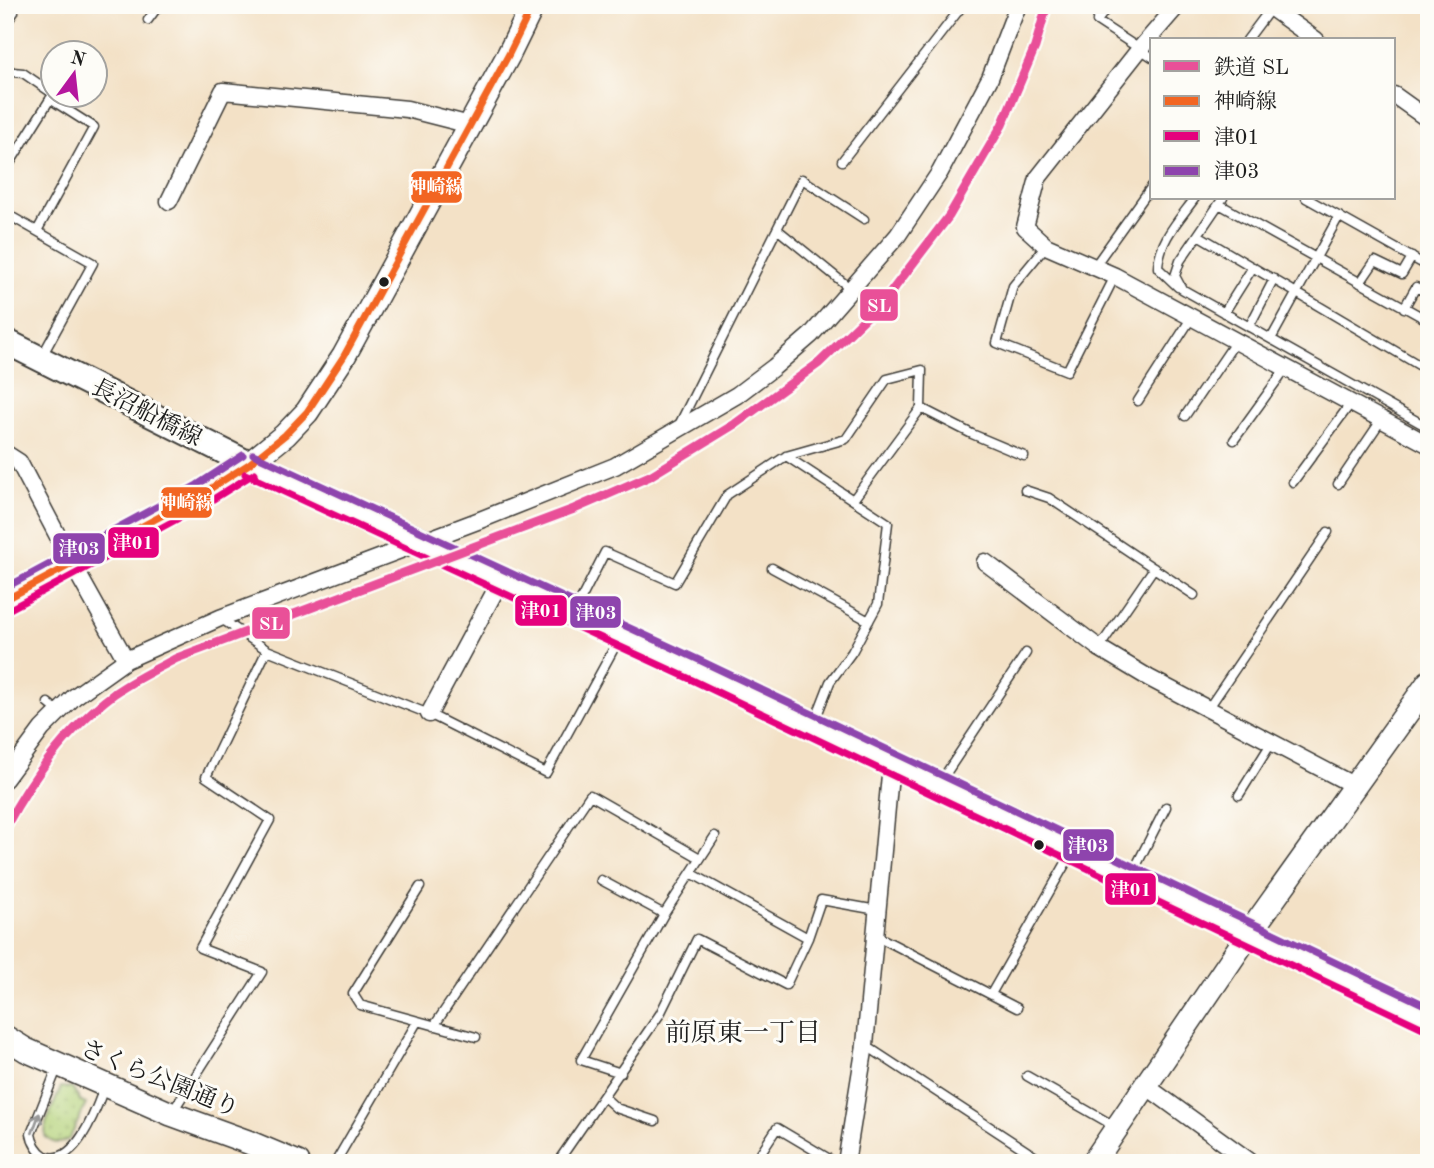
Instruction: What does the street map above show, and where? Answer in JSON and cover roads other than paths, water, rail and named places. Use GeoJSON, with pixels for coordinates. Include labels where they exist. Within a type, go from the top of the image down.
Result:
{"type":"FeatureCollection","features":[{"type":"Feature","properties":{"kind":"main road","name":"長沼船橋線"},"geometry":{"type":"LineString","coordinates":[[5,341],[249,464],[422,541],[1429,1019]]}},
{"type":"Feature","properties":{"kind":"street"},"geometry":{"type":"LineString","coordinates":[[5,600],[202,494],[249,464],[285,435],[307,412],[357,333],[533,5]]}},
{"type":"Feature","properties":{"kind":"street"},"geometry":{"type":"LineString","coordinates":[[5,779],[42,729],[54,707],[126,660],[220,618],[615,466],[737,395],[774,367],[811,335],[852,289],[898,234],[940,172],[990,78],[1018,5]]}},
{"type":"Feature","properties":{"kind":"street"},"geometry":{"type":"LineString","coordinates":[[1156,38],[1178,5]]}},
{"type":"Feature","properties":{"kind":"street"},"geometry":{"type":"LineString","coordinates":[[1269,7],[1313,38]]}},
{"type":"Feature","properties":{"kind":"street"},"geometry":{"type":"LineString","coordinates":[[1146,54],[1038,178],[1025,227],[1046,246],[1115,276],[1429,445]]}},
{"type":"Feature","properties":{"kind":"street"},"geometry":{"type":"LineString","coordinates":[[169,201],[223,91],[407,109],[470,125]]}},
{"type":"Feature","properties":{"kind":"street"},"geometry":{"type":"LineString","coordinates":[[1396,96],[1429,120]]}},
{"type":"Feature","properties":{"kind":"street"},"geometry":{"type":"LineString","coordinates":[[10,461],[126,660]]}},
{"type":"Feature","properties":{"kind":"street"},"geometry":{"type":"LineString","coordinates":[[985,562],[1099,648],[1149,678],[1353,785]]}},
{"type":"Feature","properties":{"kind":"street"},"geometry":{"type":"LineString","coordinates":[[429,714],[501,580]]}},
{"type":"Feature","properties":{"kind":"street"},"geometry":{"type":"LineString","coordinates":[[1093,1163],[1248,935],[1429,682]]}},
{"type":"Feature","properties":{"kind":"street"},"geometry":{"type":"LineString","coordinates":[[846,1163],[865,1045],[891,764]]}},
{"type":"Feature","properties":{"kind":"street","name":"さくら公園通り"},"geometry":{"type":"LineString","coordinates":[[5,1037],[105,1086],[298,1163]]}},
{"type":"Feature","properties":{"kind":"street"},"geometry":{"type":"LineString","coordinates":[[1146,1086],[1252,1163]]}},
{"type":"Feature","properties":{"kind":"lane"},"geometry":{"type":"LineString","coordinates":[[148,20],[159,5]]}},
{"type":"Feature","properties":{"kind":"lane"},"geometry":{"type":"LineString","coordinates":[[842,161],[963,5]]}},
{"type":"Feature","properties":{"kind":"lane"},"geometry":{"type":"LineString","coordinates":[[1109,5],[1097,21],[1146,54]]}},
{"type":"Feature","properties":{"kind":"lane"},"geometry":{"type":"LineString","coordinates":[[1248,38],[1269,7]]}},
{"type":"Feature","properties":{"kind":"lane"},"geometry":{"type":"LineString","coordinates":[[5,25],[14,12]]}},
{"type":"Feature","properties":{"kind":"lane"},"geometry":{"type":"LineString","coordinates":[[5,67],[23,74],[38,85]]}},
{"type":"Feature","properties":{"kind":"lane"},"geometry":{"type":"LineString","coordinates":[[5,171],[44,108]]}},
{"type":"Feature","properties":{"kind":"lane"},"geometry":{"type":"LineString","coordinates":[[37,231],[94,127],[68,108]]}},
{"type":"Feature","properties":{"kind":"lane"},"geometry":{"type":"LineString","coordinates":[[676,431],[802,180],[864,219]]}},
{"type":"Feature","properties":{"kind":"lane"},"geometry":{"type":"LineString","coordinates":[[1094,267],[1150,189]]}},
{"type":"Feature","properties":{"kind":"lane"},"geometry":{"type":"LineString","coordinates":[[1194,200],[1163,242],[1158,268],[1182,289],[1429,426]]}},
{"type":"Feature","properties":{"kind":"lane"},"geometry":{"type":"LineString","coordinates":[[1310,200],[1429,267]]}},
{"type":"Feature","properties":{"kind":"lane"},"geometry":{"type":"LineString","coordinates":[[1182,289],[1175,276],[1180,261],[1221,201],[1315,258],[1429,321]]}},
{"type":"Feature","properties":{"kind":"lane"},"geometry":{"type":"LineString","coordinates":[[5,213],[93,263],[41,358]]}},
{"type":"Feature","properties":{"kind":"lane"},"geometry":{"type":"LineString","coordinates":[[1271,340],[1339,216]]}},
{"type":"Feature","properties":{"kind":"lane"},"geometry":{"type":"LineString","coordinates":[[778,229],[852,289]]}},
{"type":"Feature","properties":{"kind":"lane"},"geometry":{"type":"LineString","coordinates":[[1198,235],[1429,371]]}},
{"type":"Feature","properties":{"kind":"lane"},"geometry":{"type":"LineString","coordinates":[[1046,246],[1013,286],[997,343],[1067,371],[1115,276]]}},
{"type":"Feature","properties":{"kind":"lane"},"geometry":{"type":"LineString","coordinates":[[1360,283],[1375,261],[1402,274],[1412,257]]}},
{"type":"Feature","properties":{"kind":"lane"},"geometry":{"type":"LineString","coordinates":[[1224,313],[1252,267]]}},
{"type":"Feature","properties":{"kind":"lane"},"geometry":{"type":"LineString","coordinates":[[1249,327],[1274,279]]}},
{"type":"Feature","properties":{"kind":"lane"},"geometry":{"type":"LineString","coordinates":[[1404,308],[1416,287],[1429,294]]}},
{"type":"Feature","properties":{"kind":"lane"},"geometry":{"type":"LineString","coordinates":[[1138,401],[1192,317]]}},
{"type":"Feature","properties":{"kind":"lane"},"geometry":{"type":"LineString","coordinates":[[1185,416],[1236,341]]}},
{"type":"Feature","properties":{"kind":"lane"},"geometry":{"type":"LineString","coordinates":[[1234,440],[1286,368]]}},
{"type":"Feature","properties":{"kind":"lane"},"geometry":{"type":"LineString","coordinates":[[574,614],[604,552],[675,583],[727,495],[786,456],[846,439],[887,379],[922,370],[921,408],[853,500]]}},
{"type":"Feature","properties":{"kind":"lane"},"geometry":{"type":"LineString","coordinates":[[1293,482],[1351,403]]}},
{"type":"Feature","properties":{"kind":"lane"},"geometry":{"type":"LineString","coordinates":[[921,408],[1024,456]]}},
{"type":"Feature","properties":{"kind":"lane"},"geometry":{"type":"LineString","coordinates":[[1338,484],[1382,419]]}},
{"type":"Feature","properties":{"kind":"lane"},"geometry":{"type":"LineString","coordinates":[[786,456],[888,523],[878,604],[852,652],[831,682],[813,725]]}},
{"type":"Feature","properties":{"kind":"lane"},"geometry":{"type":"LineString","coordinates":[[1025,490],[1049,498],[1194,595]]}},
{"type":"Feature","properties":{"kind":"lane"},"geometry":{"type":"LineString","coordinates":[[1208,709],[1328,532]]}},
{"type":"Feature","properties":{"kind":"lane"},"geometry":{"type":"LineString","coordinates":[[772,568],[869,621]]}},
{"type":"Feature","properties":{"kind":"lane"},"geometry":{"type":"LineString","coordinates":[[1099,648],[1154,568]]}},
{"type":"Feature","properties":{"kind":"lane"},"geometry":{"type":"LineString","coordinates":[[220,618],[267,650],[429,714],[546,773],[621,636]]}},
{"type":"Feature","properties":{"kind":"lane"},"geometry":{"type":"LineString","coordinates":[[171,1114],[262,972],[200,948],[270,820],[206,777],[267,650]]}},
{"type":"Feature","properties":{"kind":"lane"},"geometry":{"type":"LineString","coordinates":[[938,785],[1026,653]]}},
{"type":"Feature","properties":{"kind":"lane"},"geometry":{"type":"LineString","coordinates":[[1240,795],[1272,742]]}},
{"type":"Feature","properties":{"kind":"lane"},"geometry":{"type":"LineString","coordinates":[[434,1026],[590,794],[700,858]]}},
{"type":"Feature","properties":{"kind":"lane"},"geometry":{"type":"LineString","coordinates":[[1130,877],[1166,807]]}},
{"type":"Feature","properties":{"kind":"lane"},"geometry":{"type":"LineString","coordinates":[[621,1073],[581,1060],[664,914],[715,836]]}},
{"type":"Feature","properties":{"kind":"lane"},"geometry":{"type":"LineString","coordinates":[[991,994],[1073,850]]}},
{"type":"Feature","properties":{"kind":"lane"},"geometry":{"type":"LineString","coordinates":[[691,873],[808,938]]}},
{"type":"Feature","properties":{"kind":"lane"},"geometry":{"type":"LineString","coordinates":[[601,880],[664,914]]}},
{"type":"Feature","properties":{"kind":"lane"},"geometry":{"type":"LineString","coordinates":[[420,887],[352,994],[360,1005],[475,1037]]}},
{"type":"Feature","properties":{"kind":"lane"},"geometry":{"type":"LineString","coordinates":[[557,1163],[660,1014],[697,939],[786,985],[808,938],[821,900],[877,910]]}},
{"type":"Feature","properties":{"kind":"lane"},"geometry":{"type":"LineString","coordinates":[[875,935],[1017,1008]]}},
{"type":"Feature","properties":{"kind":"lane"},"geometry":{"type":"LineString","coordinates":[[335,1163],[417,1021]]}},
{"type":"Feature","properties":{"kind":"lane"},"geometry":{"type":"LineString","coordinates":[[865,1045],[1045,1163]]}},
{"type":"Feature","properties":{"kind":"lane"},"geometry":{"type":"LineString","coordinates":[[59,1064],[32,1134],[32,1141],[43,1155],[50,1158],[71,1152],[80,1144],[105,1086]]}},
{"type":"Feature","properties":{"kind":"lane"},"geometry":{"type":"LineString","coordinates":[[1027,1076],[1117,1128]]}},
{"type":"Feature","properties":{"kind":"lane"},"geometry":{"type":"LineString","coordinates":[[604,1097],[616,1108],[655,1121]]}},
{"type":"Feature","properties":{"kind":"lane"},"geometry":{"type":"LineString","coordinates":[[754,1163],[777,1128],[836,1163]]}},
{"type":"Feature","properties":{"kind":"rail line","name":"SL"},"geometry":{"type":"LineString","coordinates":[[5,828],[52,754],[98,707],[138,679],[177,658],[574,509],[650,476],[735,424],[819,363],[888,296],[949,216],[1002,125],[1035,47],[1047,5]]}},
{"type":"Feature","properties":{"kind":"district","name":"前原東一丁目"},"geometry":{"type":"Point","coordinates":[743,1032]}}]}
